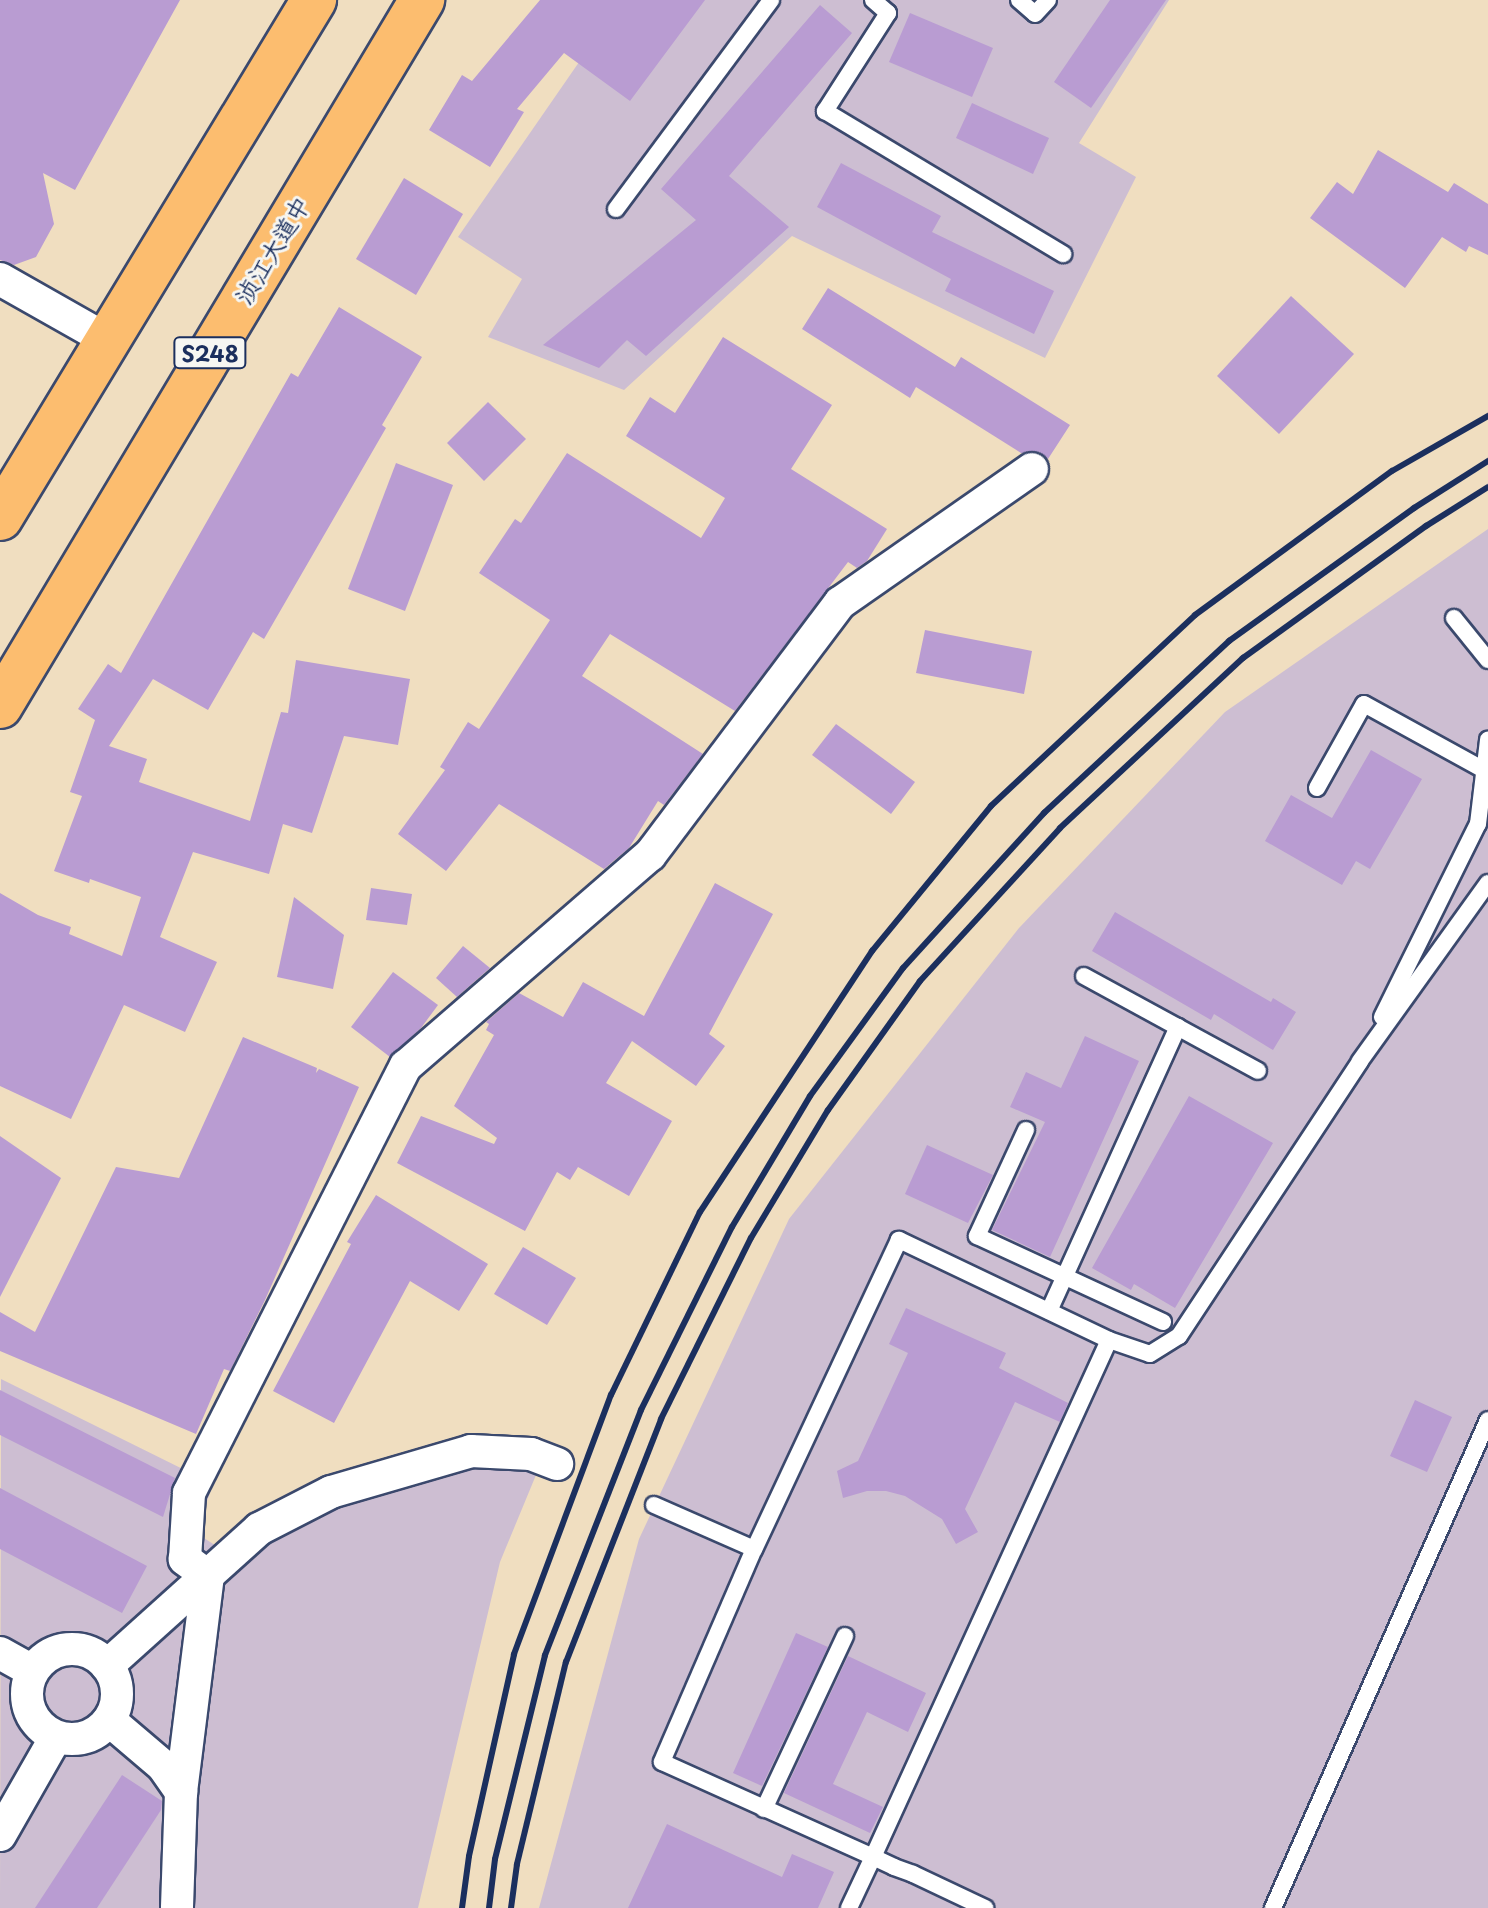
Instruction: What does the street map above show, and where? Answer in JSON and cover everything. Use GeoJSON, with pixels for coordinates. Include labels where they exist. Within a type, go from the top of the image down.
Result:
{"type":"FeatureCollection","features":[{"type":"Feature","properties":{"kind":"main road"},"geometry":{"type":"LineString","coordinates":[[0,518],[314,0]]}},
{"type":"Feature","properties":{"kind":"main road","name":"浈江大道中"},"geometry":{"type":"LineString","coordinates":[[0,706],[422,0]]}},
{"type":"Feature","properties":{"kind":"street"},"geometry":{"type":"LineString","coordinates":[[0,279],[108,340]]}},
{"type":"Feature","properties":{"kind":"street"},"geometry":{"type":"LineString","coordinates":[[208,1576],[185,1559],[189,1493],[406,1066],[650,855],[840,603],[1032,469]]}},
{"type":"Feature","properties":{"kind":"street"},"geometry":{"type":"LineString","coordinates":[[107,1666],[259,1529],[331,1492],[471,1451],[531,1454],[557,1464]]}},
{"type":"Feature","properties":{"kind":"street"},"geometry":{"type":"LineString","coordinates":[[177,1908],[181,1792],[208,1576]]}},
{"type":"Feature","properties":{"kind":"street"},"geometry":{"type":"LineString","coordinates":[[69,1649],[84,1651],[107,1666],[117,1693],[109,1720],[86,1737],[56,1737],[42,1728],[27,1702],[32,1671],[43,1659],[69,1649]]}},
{"type":"Feature","properties":{"kind":"street"},"geometry":{"type":"LineString","coordinates":[[0,1653],[32,1671]]}},
{"type":"Feature","properties":{"kind":"street"},"geometry":{"type":"LineString","coordinates":[[109,1720],[163,1766],[181,1792]]}},
{"type":"Feature","properties":{"kind":"street"},"geometry":{"type":"LineString","coordinates":[[0,1835],[56,1737]]}},
{"type":"Feature","properties":{"kind":"lane"},"geometry":{"type":"LineString","coordinates":[[616,209],[771,0]]}},
{"type":"Feature","properties":{"kind":"lane"},"geometry":{"type":"LineString","coordinates":[[873,0],[888,13],[825,111],[1063,254]]}},
{"type":"Feature","properties":{"kind":"lane"},"geometry":{"type":"LineString","coordinates":[[1019,0],[1035,14],[1048,0]]}},
{"type":"Feature","properties":{"kind":"lane"},"geometry":{"type":"LineString","coordinates":[[1454,618],[1488,660]]}},
{"type":"Feature","properties":{"kind":"lane"},"geometry":{"type":"LineString","coordinates":[[1317,788],[1364,704],[1484,770]]}},
{"type":"Feature","properties":{"kind":"lane"},"geometry":{"type":"LineString","coordinates":[[1360,1061],[1478,824],[1488,740]]}},
{"type":"Feature","properties":{"kind":"lane"},"geometry":{"type":"LineString","coordinates":[[985,1908],[662,1762],[754,1549],[899,1240],[1109,1340],[1150,1354],[1179,1336],[1360,1061],[1488,883]]}},
{"type":"Feature","properties":{"kind":"lane"},"geometry":{"type":"LineString","coordinates":[[1084,976],[1258,1071]]}},
{"type":"Feature","properties":{"kind":"lane"},"geometry":{"type":"LineString","coordinates":[[1049,1311],[1178,1027]]}},
{"type":"Feature","properties":{"kind":"lane"},"geometry":{"type":"LineString","coordinates":[[1026,1130],[977,1236],[1163,1322]]}},
{"type":"Feature","properties":{"kind":"lane"},"geometry":{"type":"LineString","coordinates":[[849,1908],[1109,1340]]}},
{"type":"Feature","properties":{"kind":"lane"},"geometry":{"type":"LineString","coordinates":[[1273,1908],[1488,1420]]}},
{"type":"Feature","properties":{"kind":"lane"},"geometry":{"type":"LineString","coordinates":[[654,1505],[754,1549]]}},
{"type":"Feature","properties":{"kind":"lane"},"geometry":{"type":"LineString","coordinates":[[764,1809],[845,1636]]}},
{"type":"Feature","properties":{"kind":"shaded area"},"geometry":{"type":"Polygon","coordinates":[[[622,0],[1169,0],[1079,143],[1136,177],[1045,358],[792,236],[624,390],[488,337],[522,279],[458,237],[622,0]]]}},
{"type":"Feature","properties":{"kind":"shaded area"},"geometry":{"type":"Polygon","coordinates":[[[1488,529],[1488,1908],[539,1908],[639,1539],[789,1219],[1019,928],[1225,712],[1488,529]]]}},
{"type":"Feature","properties":{"kind":"shaded area"},"geometry":{"type":"Polygon","coordinates":[[[1,1379],[213,1484],[196,1533],[221,1549],[322,1478],[472,1434],[548,1446],[500,1562],[418,1908],[0,1908],[1,1379]]]}},
{"type":"Feature","properties":{"kind":"building"},"geometry":{"type":"Polygon","coordinates":[[[0,0],[180,0],[75,190],[43,173],[54,224],[36,257],[14,265],[0,260],[0,0]]]}},
{"type":"Feature","properties":{"kind":"building"},"geometry":{"type":"Polygon","coordinates":[[[540,0],[705,0],[630,101],[564,53],[517,109],[524,112],[490,167],[429,130],[462,75],[472,81],[540,0]]]}},
{"type":"Feature","properties":{"kind":"building"},"geometry":{"type":"Polygon","coordinates":[[[1110,0],[1166,0],[1091,108],[1054,82],[1110,0]]]}},
{"type":"Feature","properties":{"kind":"building"},"geometry":{"type":"Polygon","coordinates":[[[820,5],[852,33],[729,176],[789,227],[646,356],[627,340],[599,368],[543,345],[696,220],[661,189],[820,5]]]}},
{"type":"Feature","properties":{"kind":"building"},"geometry":{"type":"Polygon","coordinates":[[[910,13],[993,48],[972,97],[889,62],[910,13]]]}},
{"type":"Feature","properties":{"kind":"building"},"geometry":{"type":"Polygon","coordinates":[[[972,103],[1049,138],[1033,174],[956,138],[972,103]]]}},
{"type":"Feature","properties":{"kind":"building"},"geometry":{"type":"Polygon","coordinates":[[[1378,150],[1448,192],[1454,183],[1488,204],[1488,255],[1469,246],[1466,252],[1442,237],[1405,288],[1310,218],[1337,182],[1353,194],[1378,150]]]}},
{"type":"Feature","properties":{"kind":"building"},"geometry":{"type":"Polygon","coordinates":[[[841,163],[941,216],[932,232],[1054,291],[1034,334],[945,291],[951,279],[817,207],[841,163]]]}},
{"type":"Feature","properties":{"kind":"building"},"geometry":{"type":"Polygon","coordinates":[[[404,178],[463,214],[416,295],[356,259],[404,178]]]}},
{"type":"Feature","properties":{"kind":"building"},"geometry":{"type":"Polygon","coordinates":[[[828,288],[955,367],[961,357],[1070,425],[1048,459],[1039,452],[1021,453],[916,387],[910,398],[802,329],[828,288]]]}},
{"type":"Feature","properties":{"kind":"building"},"geometry":{"type":"Polygon","coordinates":[[[1291,296],[1354,354],[1279,434],[1217,376],[1291,296]]]}},
{"type":"Feature","properties":{"kind":"building"},"geometry":{"type":"Polygon","coordinates":[[[339,307],[422,357],[382,425],[386,428],[264,639],[253,632],[208,710],[153,679],[109,746],[147,759],[139,782],[250,821],[281,712],[288,713],[296,660],[410,679],[398,745],[344,736],[312,833],[283,824],[269,874],[193,852],[160,937],[217,962],[185,1032],[124,1005],[71,1119],[0,1086],[0,893],[38,915],[71,927],[69,934],[122,956],[141,897],[90,879],[89,883],[54,871],[82,796],[70,792],[95,720],[78,709],[108,664],[121,673],[291,373],[298,377],[339,307]]]}},
{"type":"Feature","properties":{"kind":"building"},"geometry":{"type":"Polygon","coordinates":[[[723,337],[832,405],[791,469],[887,529],[867,561],[857,568],[848,562],[735,711],[610,634],[582,676],[703,754],[664,805],[658,801],[629,848],[604,869],[499,804],[446,871],[398,834],[445,770],[440,767],[468,722],[479,729],[550,620],[479,573],[515,519],[521,523],[567,453],[701,538],[725,498],[626,436],[650,397],[675,413],[723,337]]]}},
{"type":"Feature","properties":{"kind":"building"},"geometry":{"type":"Polygon","coordinates":[[[488,402],[526,439],[484,481],[447,443],[488,402]]]}},
{"type":"Feature","properties":{"kind":"building"},"geometry":{"type":"Polygon","coordinates":[[[396,463],[453,485],[405,611],[348,589],[396,463]]]}},
{"type":"Feature","properties":{"kind":"building"},"geometry":{"type":"Polygon","coordinates":[[[925,630],[1032,651],[1024,694],[916,673],[925,630]]]}},
{"type":"Feature","properties":{"kind":"building"},"geometry":{"type":"Polygon","coordinates":[[[836,724],[915,782],[891,814],[812,755],[836,724]]]}},
{"type":"Feature","properties":{"kind":"building"},"geometry":{"type":"Polygon","coordinates":[[[1371,750],[1422,779],[1370,869],[1356,861],[1342,885],[1265,841],[1291,795],[1332,818],[1371,750]]]}},
{"type":"Feature","properties":{"kind":"building"},"geometry":{"type":"Polygon","coordinates":[[[715,883],[773,914],[709,1034],[725,1046],[696,1086],[632,1041],[606,1083],[672,1121],[629,1196],[578,1167],[570,1180],[557,1172],[525,1231],[397,1163],[421,1116],[494,1144],[497,1138],[454,1106],[494,1035],[486,1030],[489,1024],[486,1022],[519,993],[563,1017],[583,982],[644,1016],[715,883]]]}},
{"type":"Feature","properties":{"kind":"building"},"geometry":{"type":"Polygon","coordinates":[[[371,888],[412,894],[407,925],[366,920],[371,888]]]}},
{"type":"Feature","properties":{"kind":"building"},"geometry":{"type":"Polygon","coordinates":[[[294,897],[344,935],[333,989],[277,977],[294,897]]]}},
{"type":"Feature","properties":{"kind":"building"},"geometry":{"type":"Polygon","coordinates":[[[1115,912],[1271,1002],[1273,998],[1296,1012],[1273,1050],[1214,1014],[1211,1020],[1092,951],[1115,912]]]}},
{"type":"Feature","properties":{"kind":"building"},"geometry":{"type":"Polygon","coordinates":[[[463,946],[490,968],[457,997],[436,978],[463,946]]]}},
{"type":"Feature","properties":{"kind":"building"},"geometry":{"type":"Polygon","coordinates":[[[393,972],[438,1005],[421,1028],[390,1057],[351,1027],[393,972]]]}},
{"type":"Feature","properties":{"kind":"building"},"geometry":{"type":"Polygon","coordinates":[[[1085,1036],[1139,1061],[1050,1257],[992,1230],[1045,1122],[1010,1107],[1026,1072],[1061,1088],[1085,1036]]]}},
{"type":"Feature","properties":{"kind":"building"},"geometry":{"type":"Polygon","coordinates":[[[243,1037],[317,1068],[316,1073],[319,1069],[359,1087],[265,1300],[230,1371],[224,1369],[196,1434],[0,1351],[0,1312],[35,1332],[116,1167],[179,1178],[243,1037]]]}},
{"type":"Feature","properties":{"kind":"building"},"geometry":{"type":"Polygon","coordinates":[[[1189,1096],[1273,1143],[1175,1308],[1134,1284],[1131,1290],[1092,1268],[1189,1096]]]}},
{"type":"Feature","properties":{"kind":"building"},"geometry":{"type":"Polygon","coordinates":[[[0,1136],[61,1178],[0,1297],[0,1136]]]}},
{"type":"Feature","properties":{"kind":"building"},"geometry":{"type":"Polygon","coordinates":[[[927,1145],[993,1175],[968,1223],[905,1194],[927,1145]]]}},
{"type":"Feature","properties":{"kind":"building"},"geometry":{"type":"Polygon","coordinates":[[[376,1195],[488,1264],[459,1311],[410,1281],[334,1423],[273,1391],[351,1244],[347,1242],[376,1195]]]}},
{"type":"Feature","properties":{"kind":"building"},"geometry":{"type":"Polygon","coordinates":[[[523,1247],[576,1278],[547,1325],[494,1294],[523,1247]]]}},
{"type":"Feature","properties":{"kind":"building"},"geometry":{"type":"Polygon","coordinates":[[[906,1308],[1006,1353],[999,1368],[1068,1403],[1060,1422],[1015,1402],[965,1509],[978,1532],[956,1544],[942,1519],[905,1496],[886,1491],[867,1491],[843,1498],[837,1471],[858,1461],[908,1353],[889,1344],[906,1308]]]}},
{"type":"Feature","properties":{"kind":"building"},"geometry":{"type":"Polygon","coordinates":[[[0,1390],[175,1478],[163,1517],[0,1435],[0,1390]]]}},
{"type":"Feature","properties":{"kind":"building"},"geometry":{"type":"Polygon","coordinates":[[[1415,1400],[1452,1417],[1427,1472],[1390,1456],[1415,1400]]]}},
{"type":"Feature","properties":{"kind":"building"},"geometry":{"type":"Polygon","coordinates":[[[0,1488],[147,1566],[122,1613],[0,1549],[0,1488]]]}},
{"type":"Feature","properties":{"kind":"building"},"geometry":{"type":"Polygon","coordinates":[[[796,1633],[828,1647],[762,1786],[733,1773],[796,1633]]]}},
{"type":"Feature","properties":{"kind":"building"},"geometry":{"type":"Polygon","coordinates":[[[848,1656],[926,1693],[908,1732],[867,1712],[833,1784],[883,1807],[870,1833],[784,1793],[848,1656]]]}},
{"type":"Feature","properties":{"kind":"building"},"geometry":{"type":"Polygon","coordinates":[[[122,1775],[162,1801],[161,1810],[97,1908],[35,1908],[122,1775]]]}},
{"type":"Feature","properties":{"kind":"building"},"geometry":{"type":"Polygon","coordinates":[[[667,1824],[782,1877],[792,1854],[834,1872],[818,1908],[628,1908],[667,1824]]]}},
{"type":"Feature","properties":{"kind":"railway"},"geometry":{"type":"LineString","coordinates":[[462,1908],[469,1856],[514,1654],[611,1395],[700,1212],[872,951],[991,806],[1195,615],[1392,471],[1488,416]]}},
{"type":"Feature","properties":{"kind":"railway"},"geometry":{"type":"LineString","coordinates":[[489,1908],[495,1859],[545,1655],[641,1410],[732,1227],[810,1096],[903,968],[1044,813],[1229,641],[1414,508],[1488,461]]}},
{"type":"Feature","properties":{"kind":"railway"},"geometry":{"type":"LineString","coordinates":[[511,1908],[517,1864],[566,1662],[661,1419],[751,1238],[828,1110],[920,981],[1060,828],[1243,658],[1426,526],[1488,487]]}}]}
